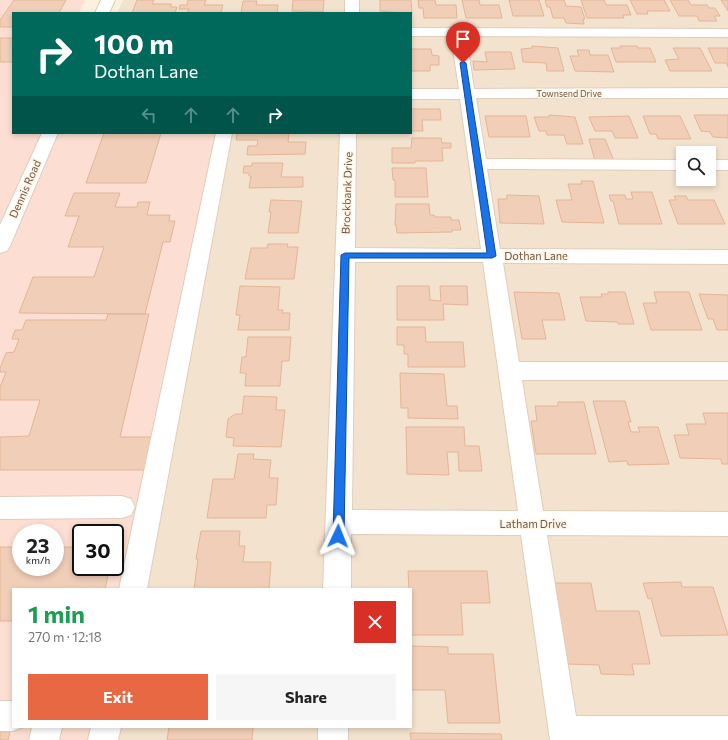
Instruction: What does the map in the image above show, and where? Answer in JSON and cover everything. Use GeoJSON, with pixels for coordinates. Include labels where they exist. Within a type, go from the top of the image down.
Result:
{"type":"FeatureCollection","features":[{"type":"Feature","properties":{"kind":"street"},"geometry":{"type":"LineString","coordinates":[[102,12],[108,0]]}},
{"type":"Feature","properties":{"kind":"street"},"geometry":{"type":"LineString","coordinates":[[352,0],[352,12]]}},
{"type":"Feature","properties":{"kind":"street"},"geometry":{"type":"LineString","coordinates":[[412,32],[728,33]]}},
{"type":"Feature","properties":{"kind":"street"},"geometry":{"type":"LineString","coordinates":[[458,32],[564,735],[728,731]]}},
{"type":"Feature","properties":{"kind":"street","name":"Townsend Drive"},"geometry":{"type":"LineString","coordinates":[[412,94],[728,93]]}},
{"type":"Feature","properties":{"kind":"street","name":"Dennis Road"},"geometry":{"type":"LineString","coordinates":[[0,246],[8,211],[49,134]]}},
{"type":"Feature","properties":{"kind":"street"},"geometry":{"type":"LineString","coordinates":[[133,588],[224,134]]}},
{"type":"Feature","properties":{"kind":"street","name":"Brockbank Drive"},"geometry":{"type":"LineString","coordinates":[[337,588],[348,134]]}},
{"type":"Feature","properties":{"kind":"street"},"geometry":{"type":"LineString","coordinates":[[478,164],[676,165]]}},
{"type":"Feature","properties":{"kind":"street"},"geometry":{"type":"LineString","coordinates":[[716,165],[728,165]]}},
{"type":"Feature","properties":{"kind":"street","name":"Dothan Lane"},"geometry":{"type":"LineString","coordinates":[[345,255],[728,257]]}},
{"type":"Feature","properties":{"kind":"street"},"geometry":{"type":"LineString","coordinates":[[509,371],[728,371]]}},
{"type":"Feature","properties":{"kind":"street"},"geometry":{"type":"LineString","coordinates":[[0,508],[122,507]]}},
{"type":"Feature","properties":{"kind":"street","name":"Latham Drive"},"geometry":{"type":"LineString","coordinates":[[339,522],[728,524]]}},
{"type":"Feature","properties":{"kind":"street"},"geometry":{"type":"LineString","coordinates":[[0,716],[12,716]]}},
{"type":"Feature","properties":{"kind":"street"},"geometry":{"type":"LineString","coordinates":[[44,740],[47,728]]}},
{"type":"Feature","properties":{"kind":"street"},"geometry":{"type":"LineString","coordinates":[[103,740],[106,728]]}},
{"type":"Feature","properties":{"kind":"street"},"geometry":{"type":"LineString","coordinates":[[333,728],[333,740]]}},
{"type":"Feature","properties":{"kind":"shaded area"},"geometry":{"type":"Polygon","coordinates":[[[0,0],[85,0],[79,12],[12,12],[12,134],[231,134],[145,588],[12,588],[12,728],[119,728],[116,740],[0,740],[0,0]]]}},
{"type":"Feature","properties":{"kind":"shaded area"},"geometry":{"type":"Polygon","coordinates":[[[123,0],[728,0],[728,740],[116,740],[119,728],[412,728],[412,588],[145,588],[231,134],[412,134],[412,12],[117,12],[123,0]]]}},
{"type":"Feature","properties":{"kind":"building"},"geometry":{"type":"Polygon","coordinates":[[[14,0],[66,0],[60,12],[12,12],[12,27],[0,27],[0,20],[14,0]]]}},
{"type":"Feature","properties":{"kind":"building"},"geometry":{"type":"Polygon","coordinates":[[[137,0],[154,0],[152,4],[171,4],[171,7],[177,7],[175,12],[132,12],[137,0]]]}},
{"type":"Feature","properties":{"kind":"building"},"geometry":{"type":"Polygon","coordinates":[[[188,0],[206,0],[204,5],[223,5],[221,12],[188,12],[189,9],[179,9],[180,5],[187,5],[188,0]]]}},
{"type":"Feature","properties":{"kind":"building"},"geometry":{"type":"Polygon","coordinates":[[[293,0],[324,0],[323,12],[292,11],[293,0]]]}},
{"type":"Feature","properties":{"kind":"building"},"geometry":{"type":"Polygon","coordinates":[[[380,0],[411,0],[412,12],[380,11],[380,0]]]}},
{"type":"Feature","properties":{"kind":"building"},"geometry":{"type":"Polygon","coordinates":[[[418,0],[435,0],[436,5],[456,5],[457,18],[424,18],[423,8],[419,8],[418,0]]]}},
{"type":"Feature","properties":{"kind":"building"},"geometry":{"type":"Polygon","coordinates":[[[462,0],[479,0],[480,5],[499,5],[502,18],[466,18],[462,0]]]}},
{"type":"Feature","properties":{"kind":"building"},"geometry":{"type":"Polygon","coordinates":[[[509,0],[539,0],[544,16],[513,16],[509,0]]]}},
{"type":"Feature","properties":{"kind":"building"},"geometry":{"type":"Polygon","coordinates":[[[545,0],[564,0],[566,6],[581,7],[585,19],[583,19],[584,24],[566,23],[564,18],[553,18],[550,7],[547,7],[545,0]]]}},
{"type":"Feature","properties":{"kind":"building"},"geometry":{"type":"Polygon","coordinates":[[[581,0],[604,0],[606,5],[627,5],[631,15],[623,15],[624,18],[587,18],[581,0]]]}},
{"type":"Feature","properties":{"kind":"building"},"geometry":{"type":"Polygon","coordinates":[[[630,0],[664,0],[670,11],[647,11],[648,14],[637,14],[630,0]]]}},
{"type":"Feature","properties":{"kind":"building"},"geometry":{"type":"Polygon","coordinates":[[[670,0],[688,0],[691,5],[707,5],[709,8],[715,8],[720,16],[714,16],[717,21],[699,21],[697,16],[679,16],[670,0]]]}},
{"type":"Feature","properties":{"kind":"building"},"geometry":{"type":"Polygon","coordinates":[[[721,0],[728,0],[728,11],[721,0]]]}},
{"type":"Feature","properties":{"kind":"building"},"geometry":{"type":"Polygon","coordinates":[[[243,1],[257,1],[256,5],[278,5],[277,12],[241,12],[243,1]]]}},
{"type":"Feature","properties":{"kind":"building"},"geometry":{"type":"Polygon","coordinates":[[[0,38],[12,38],[12,62],[0,62],[0,38]]]}},
{"type":"Feature","properties":{"kind":"building"},"geometry":{"type":"Polygon","coordinates":[[[532,46],[558,48],[564,71],[547,71],[546,63],[523,62],[521,49],[532,48],[532,46]]]}},
{"type":"Feature","properties":{"kind":"building"},"geometry":{"type":"Polygon","coordinates":[[[620,46],[650,48],[656,62],[616,62],[611,48],[621,48],[620,46]]]}},
{"type":"Feature","properties":{"kind":"building"},"geometry":{"type":"Polygon","coordinates":[[[673,48],[700,48],[712,71],[670,71],[665,60],[679,59],[673,48]]]}},
{"type":"Feature","properties":{"kind":"building"},"geometry":{"type":"Polygon","coordinates":[[[708,48],[728,48],[728,67],[726,63],[715,63],[708,48]]]}},
{"type":"Feature","properties":{"kind":"building"},"geometry":{"type":"Polygon","coordinates":[[[412,49],[431,49],[432,55],[439,56],[439,65],[430,65],[430,71],[412,71],[412,49]]]}},
{"type":"Feature","properties":{"kind":"building"},"geometry":{"type":"Polygon","coordinates":[[[577,50],[589,50],[590,55],[608,55],[614,72],[575,71],[570,56],[579,56],[577,50]]]}},
{"type":"Feature","properties":{"kind":"building"},"geometry":{"type":"Polygon","coordinates":[[[485,52],[511,52],[515,69],[474,70],[473,61],[487,62],[485,52]]]}},
{"type":"Feature","properties":{"kind":"building"},"geometry":{"type":"Polygon","coordinates":[[[412,109],[440,109],[441,120],[422,120],[423,131],[412,131],[412,109]]]}},
{"type":"Feature","properties":{"kind":"building"},"geometry":{"type":"Polygon","coordinates":[[[549,115],[575,117],[583,144],[567,144],[564,135],[547,135],[546,131],[539,131],[534,117],[549,117],[549,115]]]}},
{"type":"Feature","properties":{"kind":"building"},"geometry":{"type":"Polygon","coordinates":[[[694,115],[728,115],[728,138],[713,137],[710,132],[701,131],[694,115]]]}},
{"type":"Feature","properties":{"kind":"building"},"geometry":{"type":"Polygon","coordinates":[[[485,116],[526,116],[530,137],[489,137],[485,116]]]}},
{"type":"Feature","properties":{"kind":"building"},"geometry":{"type":"Polygon","coordinates":[[[629,116],[638,138],[615,138],[612,131],[595,131],[589,117],[629,116]]]}},
{"type":"Feature","properties":{"kind":"building"},"geometry":{"type":"Polygon","coordinates":[[[643,116],[680,116],[691,139],[658,139],[656,134],[650,134],[643,116]]]}},
{"type":"Feature","properties":{"kind":"building"},"geometry":{"type":"Polygon","coordinates":[[[104,134],[161,134],[146,183],[86,183],[104,134]]]}},
{"type":"Feature","properties":{"kind":"building"},"geometry":{"type":"Polygon","coordinates":[[[237,134],[289,134],[288,142],[306,142],[305,154],[247,155],[248,146],[257,146],[258,140],[236,140],[237,134]]]}},
{"type":"Feature","properties":{"kind":"building"},"geometry":{"type":"Polygon","coordinates":[[[412,138],[441,138],[442,143],[451,143],[451,148],[442,148],[443,161],[392,163],[392,148],[411,148],[412,138]]]}},
{"type":"Feature","properties":{"kind":"building"},"geometry":{"type":"Polygon","coordinates":[[[589,139],[605,139],[614,161],[595,161],[589,139]]]}},
{"type":"Feature","properties":{"kind":"building"},"geometry":{"type":"Polygon","coordinates":[[[252,163],[283,163],[281,177],[303,177],[303,187],[249,188],[251,176],[249,176],[249,173],[243,173],[244,166],[252,166],[252,163]]]}},
{"type":"Feature","properties":{"kind":"building"},"geometry":{"type":"Polygon","coordinates":[[[392,168],[426,168],[428,197],[395,197],[395,180],[393,180],[392,168]]]}},
{"type":"Feature","properties":{"kind":"building"},"geometry":{"type":"Polygon","coordinates":[[[581,181],[593,181],[604,223],[562,222],[556,200],[572,200],[568,184],[582,184],[581,181]]]}},
{"type":"Feature","properties":{"kind":"building"},"geometry":{"type":"Polygon","coordinates":[[[631,192],[652,192],[662,224],[619,224],[613,201],[611,201],[609,195],[625,195],[626,199],[633,199],[631,192]]]}},
{"type":"Feature","properties":{"kind":"building"},"geometry":{"type":"Polygon","coordinates":[[[74,193],[120,193],[115,207],[137,207],[138,202],[150,202],[147,215],[170,215],[169,221],[175,221],[170,242],[163,242],[145,314],[19,313],[33,277],[94,277],[104,247],[68,247],[79,216],[65,216],[74,193]]]}},
{"type":"Feature","properties":{"kind":"building"},"geometry":{"type":"Polygon","coordinates":[[[507,195],[539,196],[544,224],[500,223],[498,199],[507,199],[507,195]]]}},
{"type":"Feature","properties":{"kind":"building"},"geometry":{"type":"Polygon","coordinates":[[[674,196],[686,196],[688,200],[714,200],[725,224],[678,224],[669,200],[676,200],[674,196]]]}},
{"type":"Feature","properties":{"kind":"building"},"geometry":{"type":"Polygon","coordinates":[[[271,200],[302,201],[298,233],[268,233],[271,200]]]}},
{"type":"Feature","properties":{"kind":"building"},"geometry":{"type":"Polygon","coordinates":[[[396,204],[429,204],[430,215],[434,215],[435,217],[451,217],[451,220],[459,220],[461,230],[452,230],[452,232],[397,233],[395,225],[396,204]]]}},
{"type":"Feature","properties":{"kind":"building"},"geometry":{"type":"Polygon","coordinates":[[[268,244],[288,244],[287,247],[298,247],[294,279],[245,279],[251,248],[267,248],[268,244]]]}},
{"type":"Feature","properties":{"kind":"building"},"geometry":{"type":"Polygon","coordinates":[[[240,286],[280,287],[278,310],[283,310],[282,313],[290,313],[289,330],[238,330],[240,315],[236,315],[240,286]]]}},
{"type":"Feature","properties":{"kind":"building"},"geometry":{"type":"Polygon","coordinates":[[[397,286],[429,286],[430,300],[441,301],[440,286],[467,286],[468,305],[443,304],[444,320],[397,320],[397,286]]]}},
{"type":"Feature","properties":{"kind":"building"},"geometry":{"type":"Polygon","coordinates":[[[514,292],[559,293],[565,320],[542,320],[546,339],[522,339],[514,292]]]}},
{"type":"Feature","properties":{"kind":"building"},"geometry":{"type":"Polygon","coordinates":[[[608,292],[625,292],[634,324],[586,321],[580,297],[602,297],[601,294],[608,294],[608,292]]]}},
{"type":"Feature","properties":{"kind":"building"},"geometry":{"type":"Polygon","coordinates":[[[654,292],[689,292],[702,330],[651,330],[643,303],[657,303],[654,292]]]}},
{"type":"Feature","properties":{"kind":"building"},"geometry":{"type":"Polygon","coordinates":[[[699,294],[728,295],[728,330],[717,330],[713,319],[708,319],[699,294]]]}},
{"type":"Feature","properties":{"kind":"building"},"geometry":{"type":"Polygon","coordinates":[[[108,314],[149,314],[120,437],[151,437],[145,470],[0,470],[0,437],[29,436],[40,400],[0,400],[0,387],[6,372],[0,372],[0,368],[6,353],[14,352],[19,339],[12,339],[15,330],[22,330],[26,320],[106,320],[108,314]]]}},
{"type":"Feature","properties":{"kind":"building"},"geometry":{"type":"Polygon","coordinates":[[[397,327],[425,327],[426,342],[463,342],[465,367],[408,367],[408,354],[404,354],[404,345],[397,345],[397,327]]]}},
{"type":"Feature","properties":{"kind":"building"},"geometry":{"type":"Polygon","coordinates":[[[248,337],[291,337],[289,361],[282,361],[280,386],[245,386],[246,373],[240,373],[242,357],[246,357],[248,337]]]}},
{"type":"Feature","properties":{"kind":"building"},"geometry":{"type":"Polygon","coordinates":[[[400,373],[444,374],[447,406],[457,406],[458,419],[408,418],[408,408],[401,408],[400,373]]]}},
{"type":"Feature","properties":{"kind":"building"},"geometry":{"type":"Polygon","coordinates":[[[244,396],[277,397],[276,410],[285,410],[281,447],[233,446],[234,438],[226,437],[228,419],[235,414],[242,414],[244,396]]]}},
{"type":"Feature","properties":{"kind":"building"},"geometry":{"type":"Polygon","coordinates":[[[593,401],[625,401],[631,422],[628,422],[631,432],[640,432],[638,427],[658,427],[669,464],[628,465],[627,461],[609,462],[593,401]]]}},
{"type":"Feature","properties":{"kind":"building"},"geometry":{"type":"Polygon","coordinates":[[[558,402],[584,402],[596,454],[536,454],[531,421],[537,421],[535,406],[558,406],[558,402]]]}},
{"type":"Feature","properties":{"kind":"building"},"geometry":{"type":"Polygon","coordinates":[[[703,413],[728,413],[728,464],[722,464],[721,459],[680,458],[674,435],[689,435],[686,424],[706,424],[703,413]]]}},
{"type":"Feature","properties":{"kind":"building"},"geometry":{"type":"Polygon","coordinates":[[[406,427],[464,427],[465,446],[479,446],[482,471],[459,471],[458,452],[447,452],[449,475],[407,474],[406,427]]]}},
{"type":"Feature","properties":{"kind":"building"},"geometry":{"type":"Polygon","coordinates":[[[238,454],[254,454],[253,459],[271,460],[269,478],[278,478],[276,505],[267,505],[266,518],[207,518],[213,479],[234,479],[238,454]]]}},
{"type":"Feature","properties":{"kind":"building"},"geometry":{"type":"Polygon","coordinates":[[[201,531],[240,531],[239,546],[245,546],[243,562],[271,562],[269,588],[194,588],[198,559],[196,559],[201,531]]]}},
{"type":"Feature","properties":{"kind":"building"},"geometry":{"type":"Polygon","coordinates":[[[0,547],[12,547],[12,576],[64,576],[64,547],[72,547],[72,576],[108,576],[105,588],[12,588],[12,621],[0,621],[0,547]]]}},
{"type":"Feature","properties":{"kind":"building"},"geometry":{"type":"Polygon","coordinates":[[[408,571],[487,571],[490,603],[461,603],[463,635],[412,635],[412,588],[409,588],[408,571]]]}},
{"type":"Feature","properties":{"kind":"building"},"geometry":{"type":"Polygon","coordinates":[[[681,582],[682,587],[713,587],[728,635],[661,636],[651,598],[648,599],[643,583],[681,582]]]}},
{"type":"Feature","properties":{"kind":"building"},"geometry":{"type":"Polygon","coordinates":[[[555,583],[591,583],[596,611],[639,611],[650,664],[632,664],[634,675],[601,674],[599,665],[567,664],[555,583]]]}},
{"type":"Feature","properties":{"kind":"building"},"geometry":{"type":"Polygon","coordinates":[[[412,646],[448,647],[448,654],[493,654],[500,723],[448,723],[445,690],[412,690],[412,646]]]}},
{"type":"Feature","properties":{"kind":"building"},"geometry":{"type":"Polygon","coordinates":[[[169,728],[253,728],[252,740],[167,740],[169,728]]]}},
{"type":"Feature","properties":{"kind":"building"},"geometry":{"type":"Polygon","coordinates":[[[0,732],[10,732],[8,740],[0,740],[0,732]]]}},
{"type":"Feature","properties":{"kind":"building"},"geometry":{"type":"Polygon","coordinates":[[[410,733],[501,734],[502,740],[411,740],[410,733]]]}},
{"type":"Feature","properties":{"kind":"route"},"geometry":{"type":"LineString","coordinates":[[338,536],[345,255],[492,256],[463,63]]}}]}
